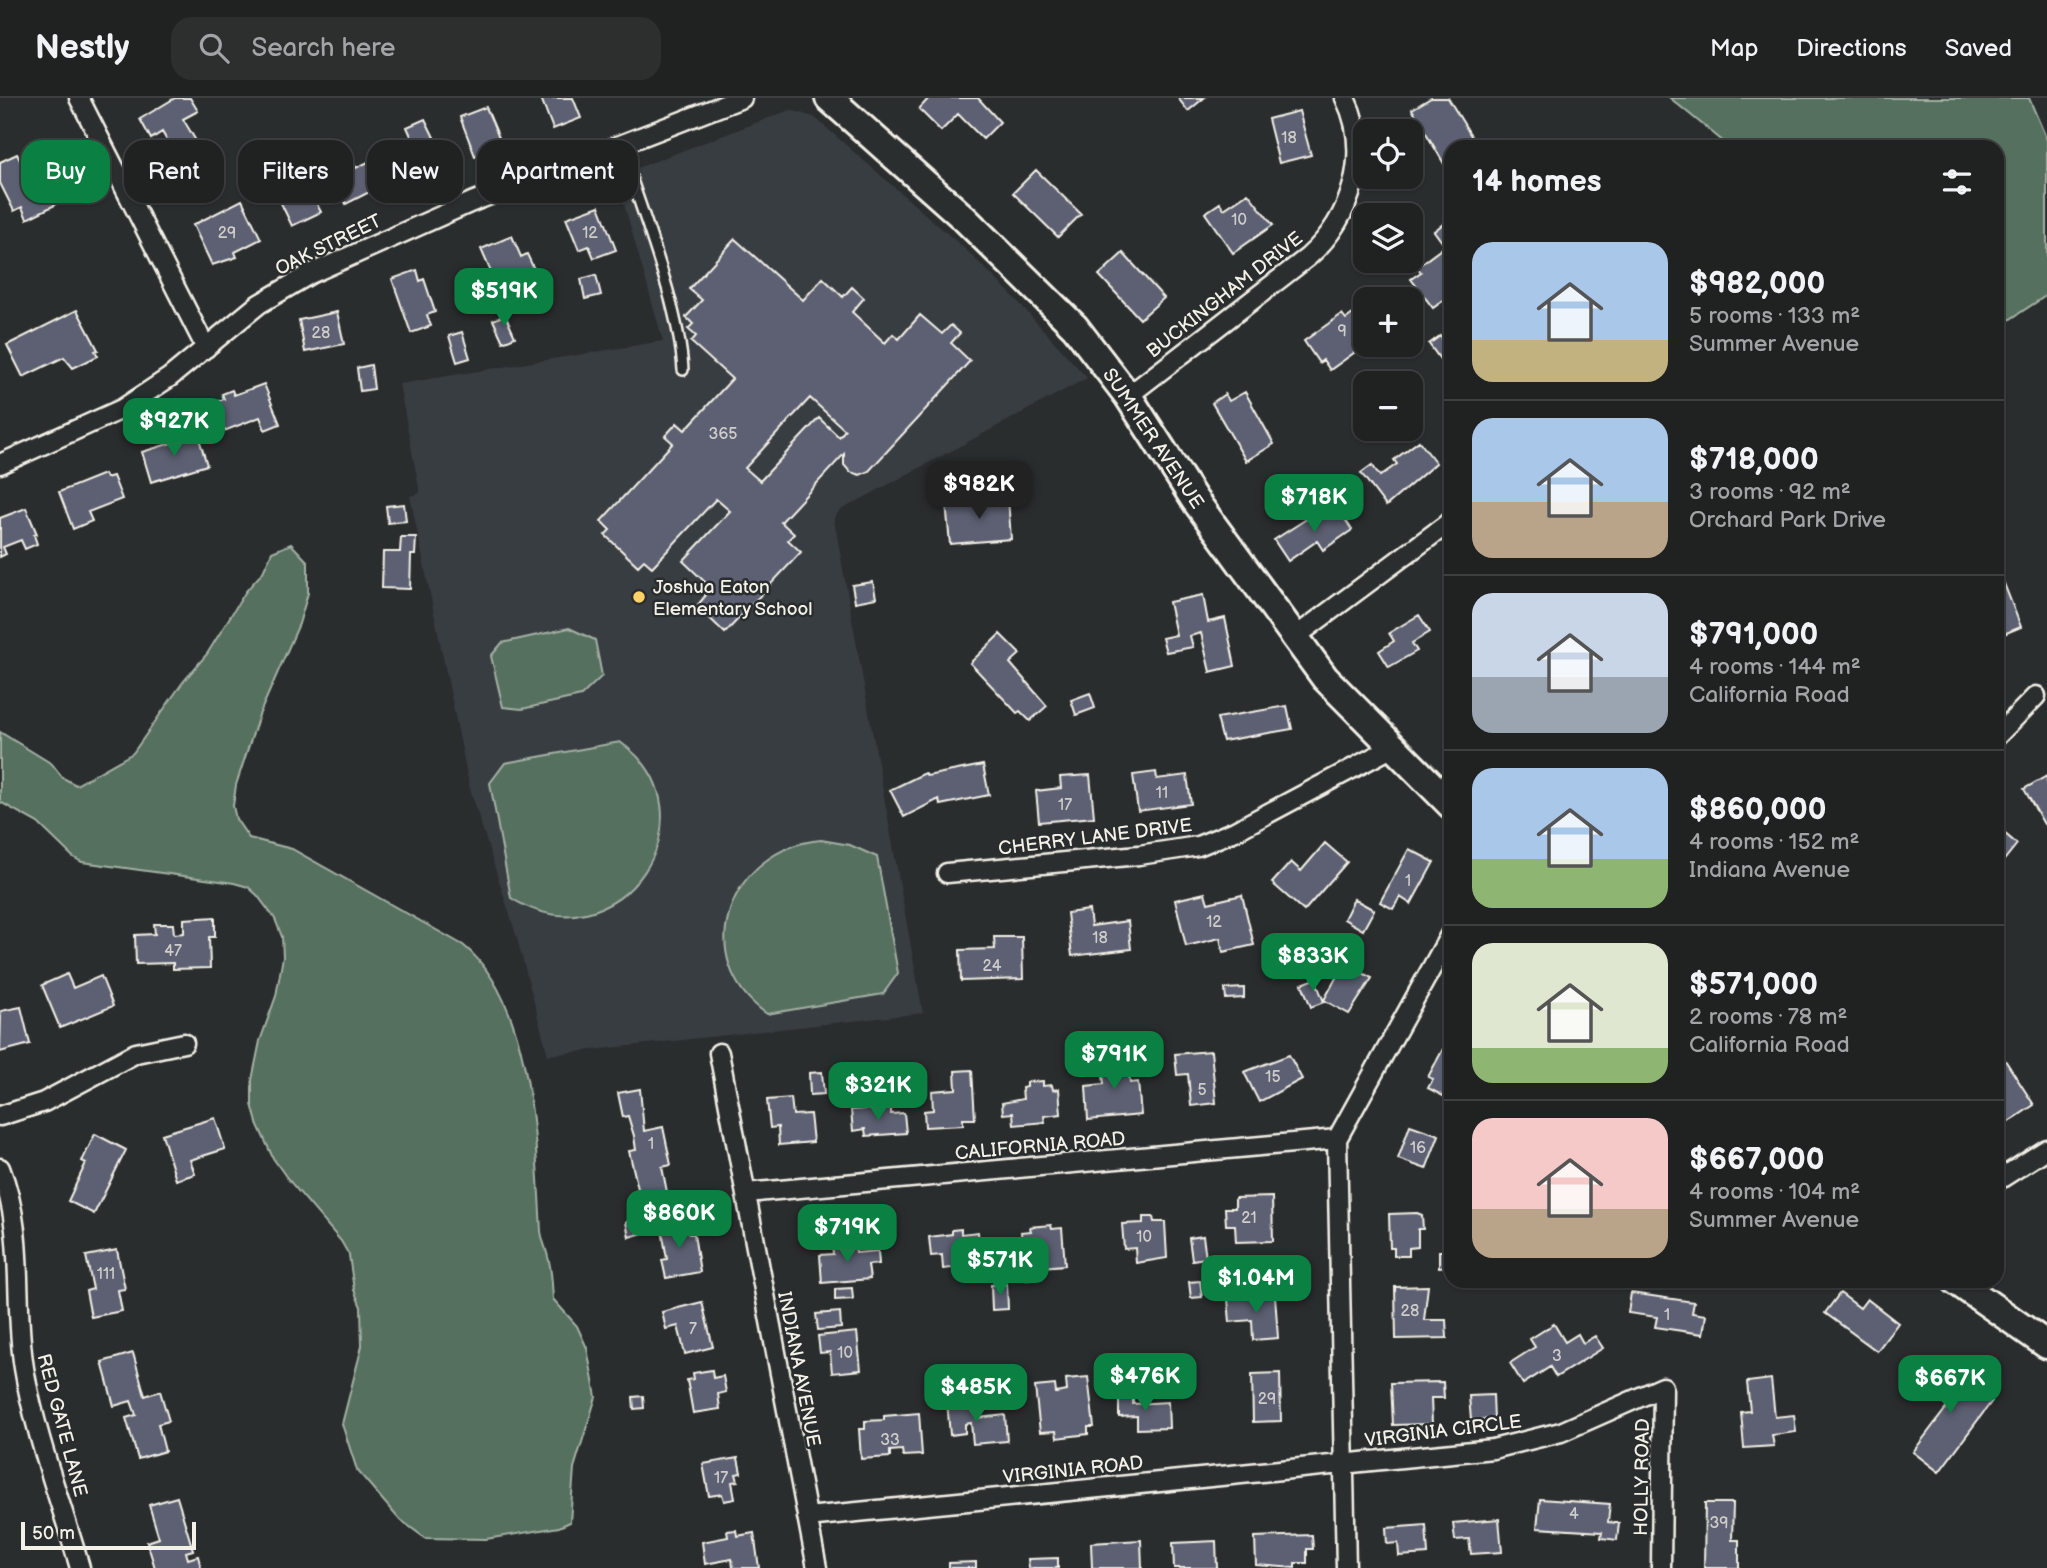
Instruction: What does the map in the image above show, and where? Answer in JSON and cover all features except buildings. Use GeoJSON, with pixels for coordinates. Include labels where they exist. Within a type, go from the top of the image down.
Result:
{"type":"FeatureCollection","features":[{"type":"Feature","properties":{"kind":"street"},"geometry":{"type":"LineString","coordinates":[[79,98],[206,348]]}},
{"type":"Feature","properties":{"kind":"street","name":"OAK STREET"},"geometry":{"type":"LineString","coordinates":[[636,140],[742,98]]}},
{"type":"Feature","properties":{"kind":"street","name":"SUMMER AVENUE"},"geometry":{"type":"LineString","coordinates":[[829,98],[1034,284],[1075,327],[1128,396],[1194,499],[1325,678],[1391,748],[1444,798]]}},
{"type":"Feature","properties":{"kind":"street","name":"BUCKINGHAM DRIVE"},"geometry":{"type":"LineString","coordinates":[[1128,396],[1308,257],[1329,236],[1346,206],[1356,168],[1355,128],[1345,98]]}},
{"type":"Feature","properties":{"kind":"street","name":"OAK STREET"},"geometry":{"type":"LineString","coordinates":[[0,464],[69,436],[122,409],[206,348],[267,299],[310,274],[477,200]]}},
{"type":"Feature","properties":{"kind":"street"},"geometry":{"type":"LineString","coordinates":[[1294,637],[1444,526]]}},
{"type":"Feature","properties":{"kind":"street"},"geometry":{"type":"LineString","coordinates":[[2004,729],[2036,696]]}},
{"type":"Feature","properties":{"kind":"street","name":"CHERRY LANE DRIVE"},"geometry":{"type":"LineString","coordinates":[[947,873],[1139,855],[1198,846],[1236,831],[1391,748]]}},
{"type":"Feature","properties":{"kind":"street"},"geometry":{"type":"LineString","coordinates":[[1346,1568],[1337,1139],[1444,946]]}},
{"type":"Feature","properties":{"kind":"street"},"geometry":{"type":"LineString","coordinates":[[0,1116],[44,1102],[136,1053],[184,1043]]}},
{"type":"Feature","properties":{"kind":"street","name":"INDIANA AVENUE"},"geometry":{"type":"LineString","coordinates":[[719,1053],[817,1568]]}},
{"type":"Feature","properties":{"kind":"street","name":"CALIFORNIA ROAD"},"geometry":{"type":"LineString","coordinates":[[746,1193],[1337,1139]]}},
{"type":"Feature","properties":{"kind":"street"},"geometry":{"type":"LineString","coordinates":[[2004,1177],[2047,1149]]}},
{"type":"Feature","properties":{"kind":"street","name":"RED GATE LANE"},"geometry":{"type":"LineString","coordinates":[[0,1168],[16,1221],[18,1315],[25,1371],[80,1568]]}},
{"type":"Feature","properties":{"kind":"street"},"geometry":{"type":"LineString","coordinates":[[1966,1288],[2047,1345]]}},
{"type":"Feature","properties":{"kind":"street","name":"VIRGINIA CIRCLE"},"geometry":{"type":"LineString","coordinates":[[1343,1463],[1517,1445],[1561,1432],[1662,1387]]}},
{"type":"Feature","properties":{"kind":"street","name":"HOLLY ROAD"},"geometry":{"type":"LineString","coordinates":[[1661,1568],[1662,1387]]}},
{"type":"Feature","properties":{"kind":"street","name":"VIRGINIA ROAD"},"geometry":{"type":"LineString","coordinates":[[807,1517],[1343,1463]]}},
{"type":"Feature","properties":{"kind":"lane"},"geometry":{"type":"LineString","coordinates":[[638,200],[670,303],[683,370]]}},
{"type":"Feature","properties":{"kind":"shaded area","name":"Joshua Eaton Elementary School"},"geometry":{"type":"Polygon","coordinates":[[[790,110],[814,117],[965,249],[1010,293],[1087,378],[839,511],[834,519],[923,1013],[548,1055],[517,938],[470,789],[410,496],[420,493],[399,384],[663,341],[624,203],[638,203],[638,168],[790,110]]]}},
{"type":"Feature","properties":{"kind":"green space"},"geometry":{"type":"Polygon","coordinates":[[[1670,98],[2029,98],[2047,140],[2047,295],[2004,323],[2004,140],[1721,140],[1670,98]]]}},
{"type":"Feature","properties":{"kind":"green space"},"geometry":{"type":"Polygon","coordinates":[[[291,544],[308,562],[308,593],[299,624],[259,715],[236,785],[233,806],[236,819],[249,838],[292,849],[463,945],[487,970],[504,1002],[518,1038],[527,1078],[537,1159],[541,1231],[550,1268],[553,1299],[577,1326],[587,1348],[596,1397],[574,1468],[570,1522],[559,1527],[486,1539],[425,1538],[398,1518],[357,1470],[342,1424],[362,1346],[361,1307],[354,1290],[349,1255],[341,1241],[273,1158],[257,1123],[252,1104],[252,1080],[260,1041],[276,996],[283,957],[282,937],[275,919],[257,895],[248,887],[234,883],[82,862],[73,857],[38,823],[0,802],[0,732],[52,764],[63,778],[76,785],[133,753],[183,682],[207,654],[246,591],[263,572],[272,552],[291,544]]]}},
{"type":"Feature","properties":{"kind":"green space"},"geometry":{"type":"Polygon","coordinates":[[[569,628],[595,640],[602,676],[581,696],[522,709],[503,707],[491,656],[502,643],[569,628]]]}},
{"type":"Feature","properties":{"kind":"green space"},"geometry":{"type":"Polygon","coordinates":[[[620,742],[649,772],[661,806],[659,840],[644,872],[620,897],[588,913],[551,914],[511,898],[490,783],[505,763],[620,742]]]}},
{"type":"Feature","properties":{"kind":"green space"},"geometry":{"type":"Polygon","coordinates":[[[821,840],[850,845],[877,857],[898,973],[883,994],[767,1014],[743,991],[729,965],[725,937],[730,909],[743,884],[763,863],[789,848],[821,840]]]}},
{"type":"Feature","properties":{"kind":"place","name":"Joshua Eaton Elementary School"},"geometry":{"type":"Point","coordinates":[639,597]}}]}
